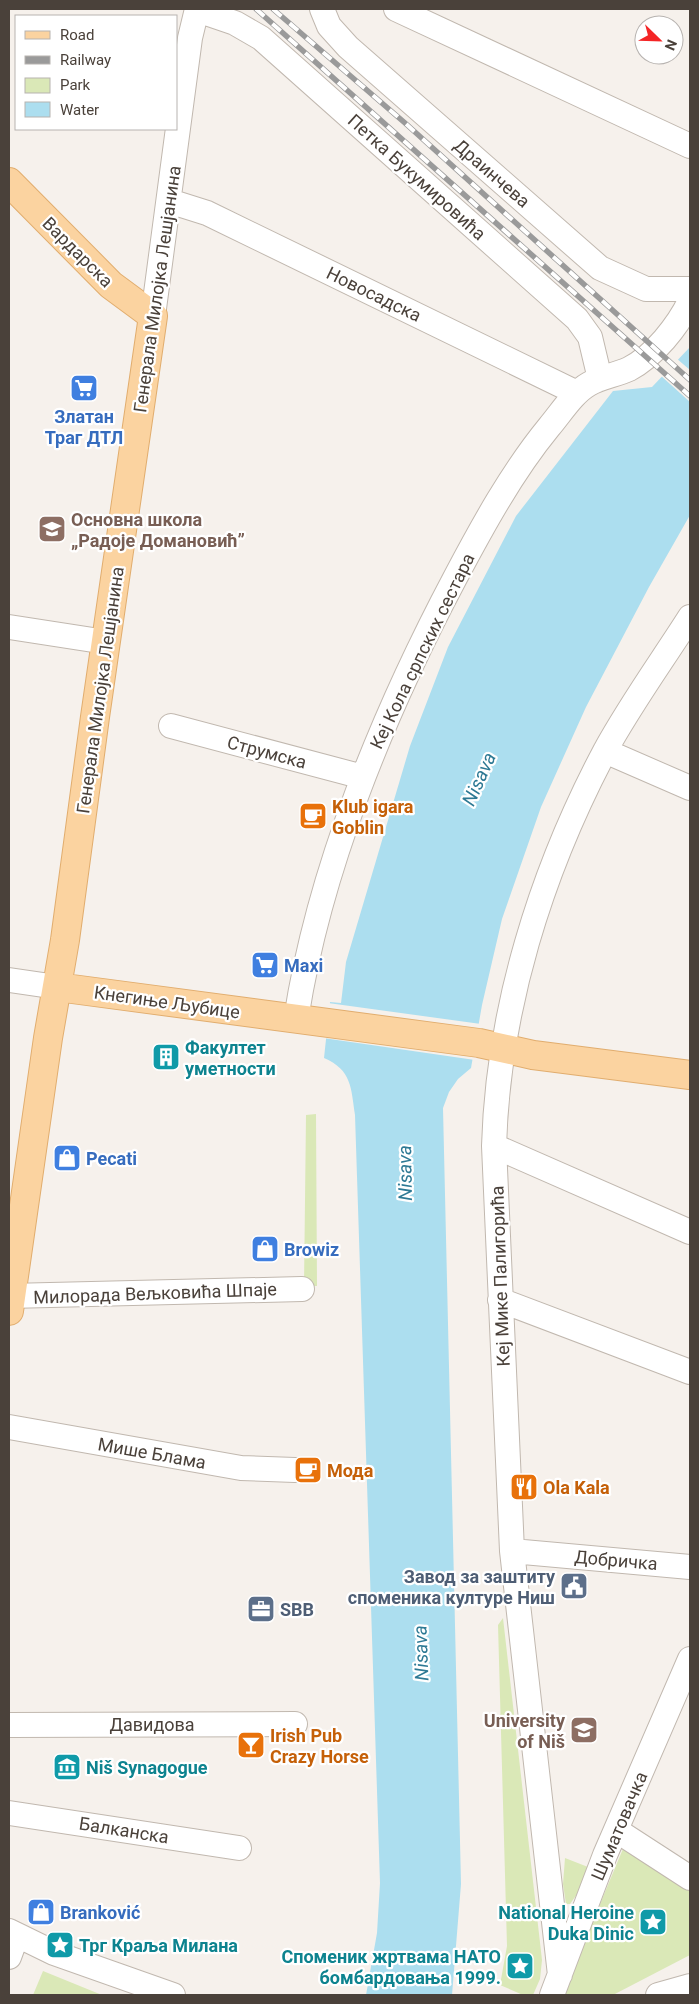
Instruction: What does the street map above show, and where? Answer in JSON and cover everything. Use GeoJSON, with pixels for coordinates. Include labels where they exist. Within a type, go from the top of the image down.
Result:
{"type":"FeatureCollection","features":[{"type":"Feature","properties":{"kind":"main road","name":"Вардарска"},"geometry":{"type":"LineString","coordinates":[[9,182],[111,285],[153,316]]}},
{"type":"Feature","properties":{"kind":"main road","name":"Генерала Милојка Лешјанина"},"geometry":{"type":"LineString","coordinates":[[10,1301],[153,316]]}},
{"type":"Feature","properties":{"kind":"main road","name":"Кнегиње Љубице"},"geometry":{"type":"LineString","coordinates":[[57,987],[490,1045],[533,1054],[690,1075]]}},
{"type":"Feature","properties":{"kind":"street","name":"Генерала Милојка Лешјанина"},"geometry":{"type":"LineString","coordinates":[[153,316],[190,38],[197,9]]}},
{"type":"Feature","properties":{"kind":"street","name":"Петка Букумировића"},"geometry":{"type":"LineString","coordinates":[[197,9],[234,23],[261,38],[577,319],[590,337],[600,379]]}},
{"type":"Feature","properties":{"kind":"street","name":"Драинчева"},"geometry":{"type":"LineString","coordinates":[[322,9],[329,26],[348,47],[600,268],[646,289],[690,289]]}},
{"type":"Feature","properties":{"kind":"street"},"geometry":{"type":"LineString","coordinates":[[396,9],[690,146]]}},
{"type":"Feature","properties":{"kind":"street","name":"Новосадска"},"geometry":{"type":"LineString","coordinates":[[169,201],[207,213],[577,393]]}},
{"type":"Feature","properties":{"kind":"street","name":"Кеј Кола српских сестара"},"geometry":{"type":"LineString","coordinates":[[296,1019],[308,951],[363,777],[398,693],[466,557],[502,495],[548,429],[577,393],[600,379],[630,368],[653,351],[677,323],[690,300]]}},
{"type":"Feature","properties":{"kind":"street","name":"Кеј Мике Палигорића"},"geometry":{"type":"LineString","coordinates":[[556,1985],[512,1551],[490,1045],[524,955],[546,886],[562,844],[605,751],[690,617]]}},
{"type":"Feature","properties":{"kind":"street"},"geometry":{"type":"LineString","coordinates":[[9,627],[106,642]]}},
{"type":"Feature","properties":{"kind":"street","name":"Струмска"},"geometry":{"type":"LineString","coordinates":[[171,726],[363,777]]}},
{"type":"Feature","properties":{"kind":"street"},"geometry":{"type":"LineString","coordinates":[[605,751],[690,788]]}},
{"type":"Feature","properties":{"kind":"street","name":"Кнегиње Љубице"},"geometry":{"type":"LineString","coordinates":[[9,980],[57,987]]}},
{"type":"Feature","properties":{"kind":"street"},"geometry":{"type":"LineString","coordinates":[[494,1146],[690,1232]]}},
{"type":"Feature","properties":{"kind":"street","name":"Милорада Вељковића Шпаје"},"geometry":{"type":"LineString","coordinates":[[10,1301],[302,1289]]}},
{"type":"Feature","properties":{"kind":"street"},"geometry":{"type":"LineString","coordinates":[[500,1300],[690,1372]]}},
{"type":"Feature","properties":{"kind":"street","name":"Мише Блама"},"geometry":{"type":"LineString","coordinates":[[9,1427],[241,1468],[296,1470]]}},
{"type":"Feature","properties":{"kind":"street","name":"Добричка"},"geometry":{"type":"LineString","coordinates":[[512,1551],[690,1567]]}},
{"type":"Feature","properties":{"kind":"street","name":"Шуматовачка"},"geometry":{"type":"LineString","coordinates":[[556,1985],[605,1854],[690,1659]]}},
{"type":"Feature","properties":{"kind":"street","name":"Давидова"},"geometry":{"type":"LineString","coordinates":[[9,1725],[296,1724]]}},
{"type":"Feature","properties":{"kind":"street","name":"Балканска"},"geometry":{"type":"LineString","coordinates":[[9,1813],[239,1848]]}},
{"type":"Feature","properties":{"kind":"street"},"geometry":{"type":"LineString","coordinates":[[616,1830],[690,1878]]}},
{"type":"Feature","properties":{"kind":"street"},"geometry":{"type":"LineString","coordinates":[[9,1957],[13,1933],[54,1952],[173,1995]]}},
{"type":"Feature","properties":{"kind":"street"},"geometry":{"type":"LineString","coordinates":[[658,1995],[690,1986]]}},
{"type":"Feature","properties":{"kind":"green space"},"geometry":{"type":"Polygon","coordinates":[[[316,1114],[317,1286],[304,1286],[306,1115],[316,1114]]]}},
{"type":"Feature","properties":{"kind":"green space"},"geometry":{"type":"Polygon","coordinates":[[[503,1618],[542,1960],[540,1979],[533,1995],[523,1995],[500,1985],[507,1946],[498,1625],[503,1618]]]}},
{"type":"Feature","properties":{"kind":"green space"},"geometry":{"type":"Polygon","coordinates":[[[625,1844],[690,1891],[690,1955],[613,1995],[562,1995],[625,1844]]]}},
{"type":"Feature","properties":{"kind":"green space"},"geometry":{"type":"Polygon","coordinates":[[[565,1858],[588,1867],[580,1890],[570,1904],[566,1904],[563,1884],[565,1858]]]}},
{"type":"Feature","properties":{"kind":"green space"},"geometry":{"type":"Polygon","coordinates":[[[43,1971],[102,1995],[33,1995],[43,1971]]]}},
{"type":"Feature","properties":{"kind":"water","name":"Nisava"},"geometry":{"type":"Polygon","coordinates":[[[690,347],[690,515],[649,587],[586,707],[541,807],[502,919],[482,1005],[471,1068],[458,1079],[449,1092],[443,1108],[461,1884],[452,1995],[366,1995],[377,1933],[380,1883],[355,1115],[351,1088],[345,1074],[340,1068],[324,1058],[330,1002],[341,1003],[346,962],[410,746],[448,647],[516,516],[613,391],[652,387],[690,347]]]}},
{"type":"Feature","properties":{"kind":"pier"},"geometry":{"type":"Polygon","coordinates":[[[676,358],[690,370],[690,402],[660,375],[676,358]]]}},
{"type":"Feature","properties":{"kind":"pier"},"geometry":{"type":"Polygon","coordinates":[[[328,1003],[481,1024],[475,1060],[323,1038],[328,1003]]]}},
{"type":"Feature","properties":{"kind":"railway"},"geometry":{"type":"LineString","coordinates":[[256,9],[690,396]]}},
{"type":"Feature","properties":{"kind":"railway"},"geometry":{"type":"LineString","coordinates":[[273,9],[405,123],[690,380]]}},
{"type":"Feature","properties":{"kind":"place","name":"Златан Траг ДТЛ"},"geometry":{"type":"Point","coordinates":[84,388]}},
{"type":"Feature","properties":{"kind":"place","name":"Основна школа „Радоје Домановић”"},"geometry":{"type":"Point","coordinates":[52,529]}},
{"type":"Feature","properties":{"kind":"place","name":"Klub igara Goblin"},"geometry":{"type":"Point","coordinates":[313,816]}},
{"type":"Feature","properties":{"kind":"place","name":"Maxi"},"geometry":{"type":"Point","coordinates":[265,965]}},
{"type":"Feature","properties":{"kind":"place","name":"Факултет уметности"},"geometry":{"type":"Point","coordinates":[166,1057]}},
{"type":"Feature","properties":{"kind":"place","name":"Pecati"},"geometry":{"type":"Point","coordinates":[67,1158]}},
{"type":"Feature","properties":{"kind":"place","name":"Browiz"},"geometry":{"type":"Point","coordinates":[265,1249]}},
{"type":"Feature","properties":{"kind":"place","name":"Мода"},"geometry":{"type":"Point","coordinates":[308,1470]}},
{"type":"Feature","properties":{"kind":"place","name":"Ola Kala"},"geometry":{"type":"Point","coordinates":[524,1487]}},
{"type":"Feature","properties":{"kind":"place","name":"Завод за заштиту споменика културе Ниш"},"geometry":{"type":"Point","coordinates":[574,1586]}},
{"type":"Feature","properties":{"kind":"place","name":"SBB"},"geometry":{"type":"Point","coordinates":[261,1609]}},
{"type":"Feature","properties":{"kind":"place","name":"University of Niš"},"geometry":{"type":"Point","coordinates":[584,1730]}},
{"type":"Feature","properties":{"kind":"place","name":"Irish Pub Crazy Horse"},"geometry":{"type":"Point","coordinates":[251,1745]}},
{"type":"Feature","properties":{"kind":"place","name":"Niš Synagogue"},"geometry":{"type":"Point","coordinates":[67,1767]}},
{"type":"Feature","properties":{"kind":"place","name":"Branković"},"geometry":{"type":"Point","coordinates":[41,1912]}},
{"type":"Feature","properties":{"kind":"place","name":"National Heroine Duka Dinic"},"geometry":{"type":"Point","coordinates":[653,1922]}},
{"type":"Feature","properties":{"kind":"place","name":"Трг Краља Милана"},"geometry":{"type":"Point","coordinates":[60,1945]}},
{"type":"Feature","properties":{"kind":"place","name":"Споменик жртвама НАТО бомбардовања 1999."},"geometry":{"type":"Point","coordinates":[520,1966]}}]}
